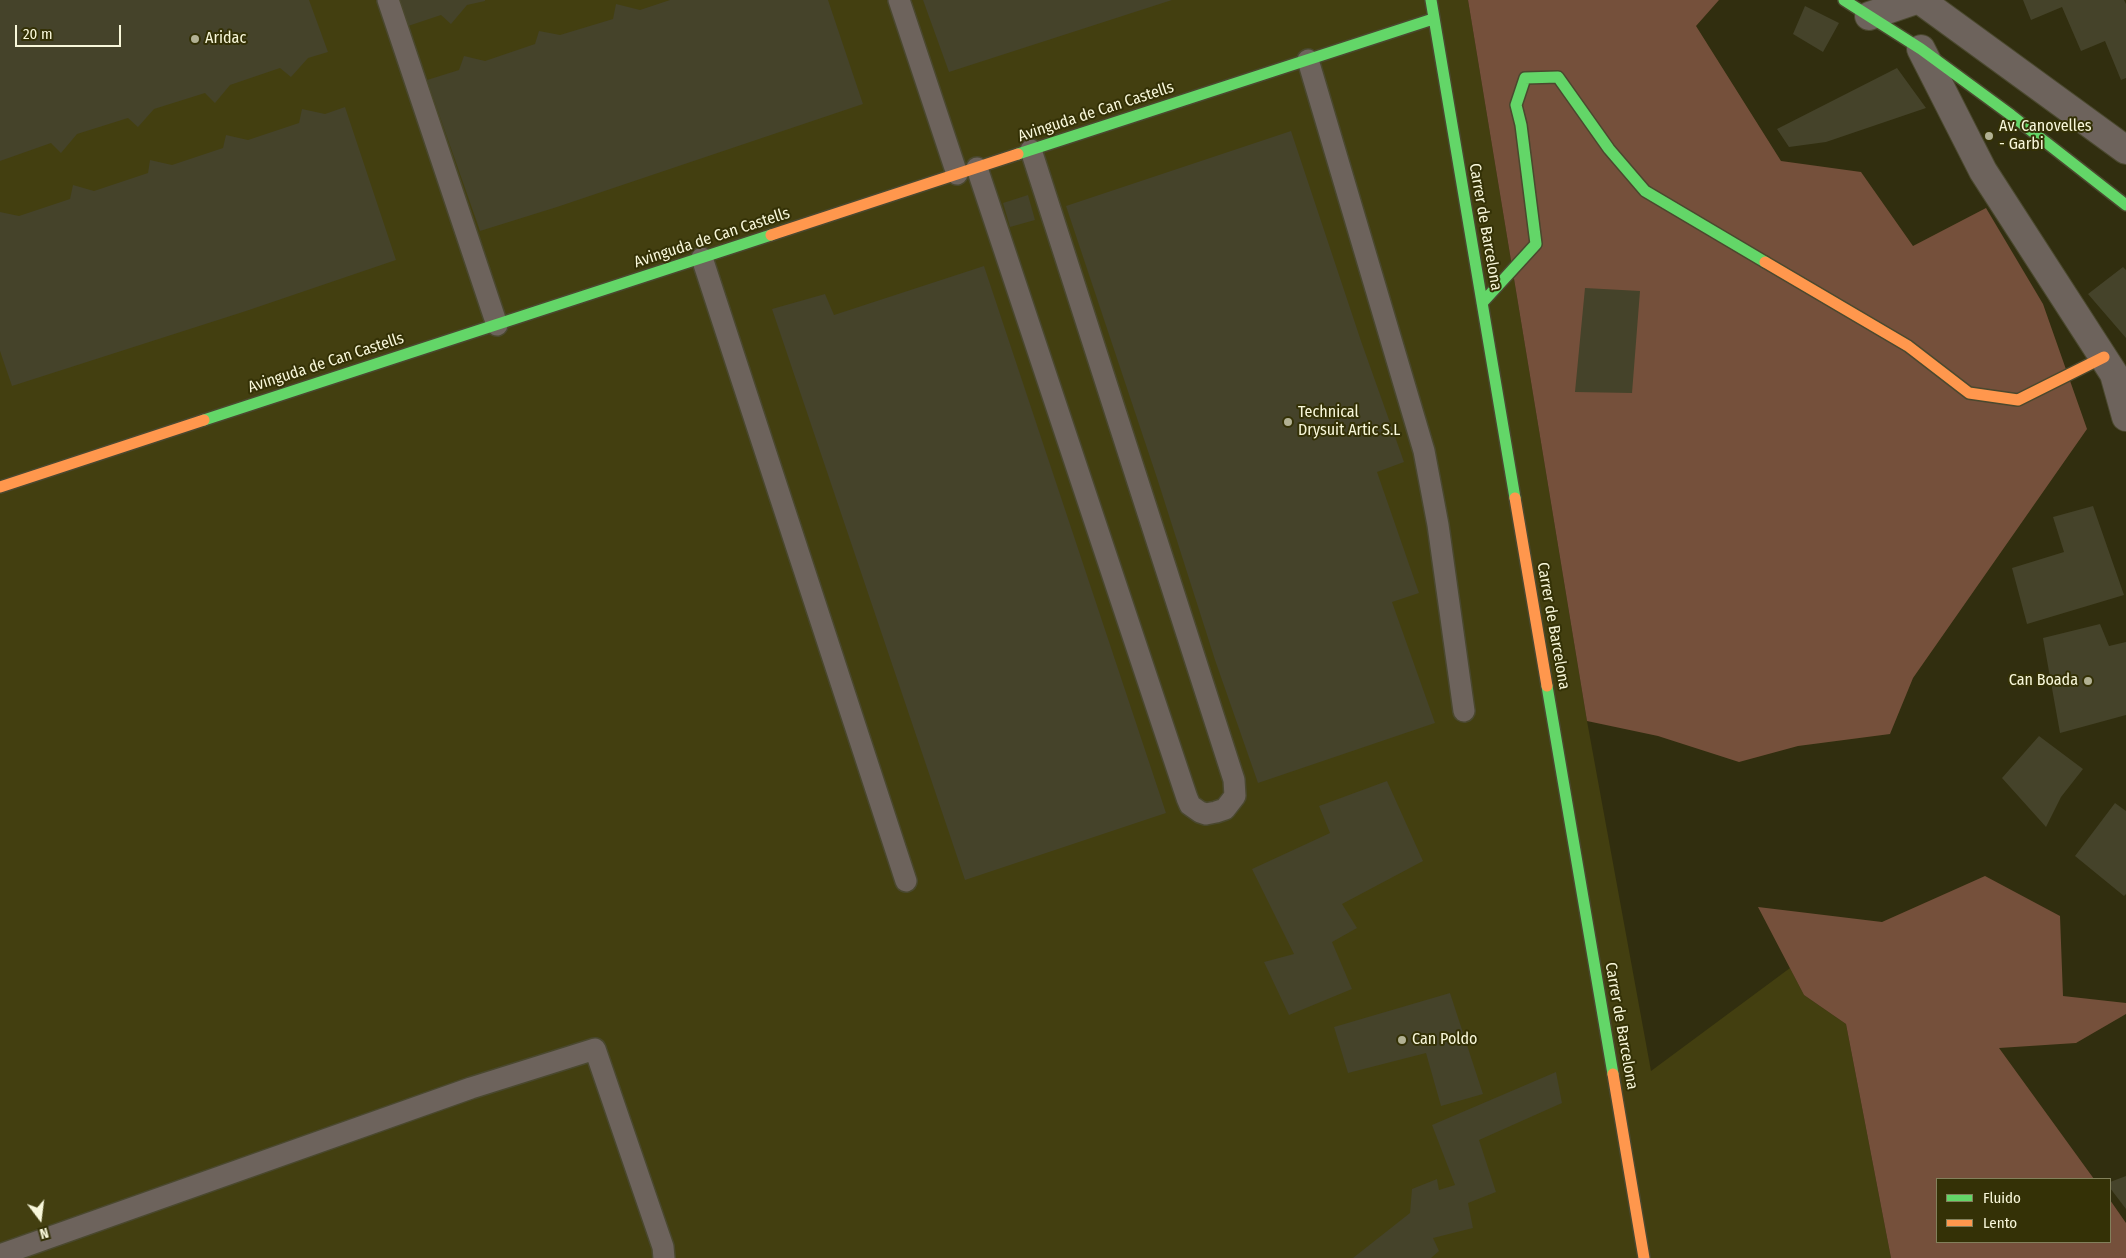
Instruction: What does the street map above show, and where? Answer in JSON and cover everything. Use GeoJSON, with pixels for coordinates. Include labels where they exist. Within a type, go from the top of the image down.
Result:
{"type":"FeatureCollection","features":[{"type":"Feature","properties":{"kind":"street","name":"Carrer de Barcelona"},"geometry":{"type":"LineString","coordinates":[[1431,0],[1644,1258]]}},
{"type":"Feature","properties":{"kind":"street"},"geometry":{"type":"LineString","coordinates":[[1844,0],[1921,49],[2011,115],[2126,205]]}},
{"type":"Feature","properties":{"kind":"street"},"geometry":{"type":"LineString","coordinates":[[1869,16],[1916,0]]}},
{"type":"Feature","properties":{"kind":"street"},"geometry":{"type":"LineString","coordinates":[[1920,0],[2126,150]]}},
{"type":"Feature","properties":{"kind":"street","name":"Avinguda de Can Castells"},"geometry":{"type":"LineString","coordinates":[[0,487],[1433,19]]}},
{"type":"Feature","properties":{"kind":"street"},"geometry":{"type":"LineString","coordinates":[[1921,49],[1983,171],[2114,374],[2126,417]]}},
{"type":"Feature","properties":{"kind":"street"},"geometry":{"type":"LineString","coordinates":[[1482,303],[1536,244],[1521,125],[1516,105],[1525,78],[1558,77],[1609,149],[1645,192],[1908,346],[1969,393],[2018,400],[2104,357]]}},
{"type":"Feature","properties":{"kind":"lane"},"geometry":{"type":"LineString","coordinates":[[388,0],[497,324]]}},
{"type":"Feature","properties":{"kind":"lane"},"geometry":{"type":"LineString","coordinates":[[899,0],[967,171],[1187,798],[1190,805],[1200,812],[1206,814],[1216,812],[1225,809],[1235,796],[1234,780],[1031,150]]}},
{"type":"Feature","properties":{"kind":"lane"},"geometry":{"type":"LineString","coordinates":[[1308,60],[1424,451],[1438,525],[1464,711]]}},
{"type":"Feature","properties":{"kind":"lane"},"geometry":{"type":"LineString","coordinates":[[702,258],[906,881]]}},
{"type":"Feature","properties":{"kind":"lane"},"geometry":{"type":"LineString","coordinates":[[0,1255],[471,1088],[595,1048],[663,1247],[664,1258]]}},
{"type":"Feature","properties":{"kind":"shaded area"},"geometry":{"type":"Polygon","coordinates":[[[0,0],[1468,0],[1587,721],[1651,1071],[1790,968],[1804,995],[1846,1024],[1891,1258],[0,1258],[0,0]]]}},
{"type":"Feature","properties":{"kind":"shaded area"},"geometry":{"type":"Polygon","coordinates":[[[1468,0],[1719,0],[1696,26],[1781,161],[1861,172],[1913,246],[1986,208],[2043,304],[2087,429],[1913,678],[1890,734],[1798,746],[1739,762],[1658,736],[1587,721],[1468,0]]]}},
{"type":"Feature","properties":{"kind":"shaded area"},"geometry":{"type":"Polygon","coordinates":[[[1985,876],[2060,916],[2063,996],[2126,1003],[2126,1014],[2076,1043],[1999,1048],[2093,1178],[1936,1178],[1936,1243],[2111,1243],[2111,1201],[2126,1223],[2126,1258],[1891,1258],[1846,1024],[1804,995],[1758,907],[1882,922],[1985,876]]]}},
{"type":"Feature","properties":{"kind":"building"},"geometry":{"type":"Polygon","coordinates":[[[0,0],[309,0],[328,52],[308,58],[291,77],[280,68],[230,85],[215,103],[205,93],[154,109],[138,127],[128,118],[77,134],[61,153],[51,143],[0,161],[0,0]]]}},
{"type":"Feature","properties":{"kind":"building"},"geometry":{"type":"Polygon","coordinates":[[[399,0],[485,1],[467,5],[451,24],[441,15],[408,26],[399,0]]]}},
{"type":"Feature","properties":{"kind":"building"},"geometry":{"type":"Polygon","coordinates":[[[670,0],[828,0],[863,104],[480,231],[427,80],[459,70],[464,56],[485,61],[535,44],[539,31],[560,35],[613,19],[616,4],[640,10],[670,0]]]}},
{"type":"Feature","properties":{"kind":"building"},"geometry":{"type":"Polygon","coordinates":[[[923,0],[1172,0],[949,72],[923,0]]]}},
{"type":"Feature","properties":{"kind":"building"},"geometry":{"type":"Polygon","coordinates":[[[2023,0],[2124,0],[2126,4],[2126,78],[2121,80],[2105,41],[2081,51],[2062,7],[2031,20],[2023,0]]]}},
{"type":"Feature","properties":{"kind":"building"},"geometry":{"type":"Polygon","coordinates":[[[1805,6],[1839,23],[1823,52],[1793,34],[1805,6]]]}},
{"type":"Feature","properties":{"kind":"building"},"geometry":{"type":"Polygon","coordinates":[[[1897,68],[1926,108],[1826,142],[1789,147],[1777,129],[1897,68]]]}},
{"type":"Feature","properties":{"kind":"building"},"geometry":{"type":"Polygon","coordinates":[[[345,107],[396,260],[246,311],[12,386],[0,351],[0,212],[19,216],[70,199],[73,185],[94,191],[148,173],[150,160],[172,165],[223,148],[226,135],[248,140],[299,123],[302,109],[325,114],[345,107]]]}},
{"type":"Feature","properties":{"kind":"building"},"geometry":{"type":"Polygon","coordinates":[[[1291,131],[1361,341],[1404,462],[1377,472],[1419,593],[1392,602],[1435,723],[1258,783],[1215,660],[1157,478],[1066,206],[1291,131]]]}},
{"type":"Feature","properties":{"kind":"building"},"geometry":{"type":"Polygon","coordinates":[[[1028,195],[1035,220],[1010,227],[1003,203],[1028,195]]]}},
{"type":"Feature","properties":{"kind":"building"},"geometry":{"type":"Polygon","coordinates":[[[984,266],[1166,813],[965,880],[772,309],[825,294],[834,315],[984,266]]]}},
{"type":"Feature","properties":{"kind":"building"},"geometry":{"type":"Polygon","coordinates":[[[2123,267],[2126,270],[2126,338],[2088,294],[2123,267]]]}},
{"type":"Feature","properties":{"kind":"building"},"geometry":{"type":"Polygon","coordinates":[[[1585,288],[1640,291],[1632,393],[1575,392],[1585,288]]]}},
{"type":"Feature","properties":{"kind":"building"},"geometry":{"type":"Polygon","coordinates":[[[2093,506],[2124,595],[2027,624],[2012,568],[2064,552],[2053,517],[2093,506]]]}},
{"type":"Feature","properties":{"kind":"building","name":"Can Boada"},"geometry":{"type":"Polygon","coordinates":[[[2100,624],[2109,646],[2126,642],[2126,715],[2060,733],[2043,638],[2100,624]]]}},
{"type":"Feature","properties":{"kind":"building"},"geometry":{"type":"Polygon","coordinates":[[[2039,736],[2083,769],[2061,797],[2046,827],[2002,778],[2039,736]]]}},
{"type":"Feature","properties":{"kind":"building"},"geometry":{"type":"Polygon","coordinates":[[[1387,781],[1423,861],[1342,904],[1357,928],[1332,942],[1352,989],[1289,1015],[1264,962],[1294,954],[1252,869],[1330,833],[1319,806],[1387,781]]]}},
{"type":"Feature","properties":{"kind":"building"},"geometry":{"type":"Polygon","coordinates":[[[2115,803],[2126,811],[2126,894],[2124,896],[2075,856],[2115,803]]]}},
{"type":"Feature","properties":{"kind":"building","name":"Can Poldo"},"geometry":{"type":"Polygon","coordinates":[[[1450,993],[1483,1094],[1441,1106],[1426,1053],[1348,1073],[1334,1027],[1450,993]]]}},
{"type":"Feature","properties":{"kind":"building"},"geometry":{"type":"Polygon","coordinates":[[[1556,1072],[1562,1103],[1479,1140],[1496,1192],[1468,1203],[1473,1228],[1433,1238],[1439,1251],[1431,1258],[1353,1258],[1410,1213],[1412,1189],[1437,1179],[1439,1190],[1455,1185],[1432,1125],[1556,1072]]]}},
{"type":"Feature","properties":{"kind":"building"},"geometry":{"type":"Polygon","coordinates":[[[2126,1176],[2126,1209],[2111,1189],[2111,1182],[2126,1176]]]}},
{"type":"Feature","properties":{"kind":"traffic: fast"},"geometry":{"type":"LineString","coordinates":[[1431,0],[1515,498]]}},
{"type":"Feature","properties":{"kind":"traffic: fast"},"geometry":{"type":"LineString","coordinates":[[1844,0],[1921,49],[2011,115],[2126,205]]}},
{"type":"Feature","properties":{"kind":"traffic: fast"},"geometry":{"type":"LineString","coordinates":[[1018,154],[1433,19]]}},
{"type":"Feature","properties":{"kind":"traffic: fast"},"geometry":{"type":"LineString","coordinates":[[1482,303],[1536,244],[1521,125],[1516,105],[1525,78],[1558,77],[1609,149],[1645,191],[1765,262]]}},
{"type":"Feature","properties":{"kind":"traffic: fast"},"geometry":{"type":"LineString","coordinates":[[204,420],[771,235]]}},
{"type":"Feature","properties":{"kind":"traffic: fast"},"geometry":{"type":"LineString","coordinates":[[1547,686],[1613,1074]]}},
{"type":"Feature","properties":{"kind":"traffic: slow"},"geometry":{"type":"LineString","coordinates":[[771,235],[1018,154]]}},
{"type":"Feature","properties":{"kind":"traffic: slow"},"geometry":{"type":"LineString","coordinates":[[1765,262],[1908,346],[1969,393],[2018,400],[2104,357]]}},
{"type":"Feature","properties":{"kind":"traffic: slow"},"geometry":{"type":"LineString","coordinates":[[0,487],[204,420]]}},
{"type":"Feature","properties":{"kind":"traffic: slow"},"geometry":{"type":"LineString","coordinates":[[1515,498],[1547,686]]}},
{"type":"Feature","properties":{"kind":"traffic: slow"},"geometry":{"type":"LineString","coordinates":[[1613,1074],[1644,1258]]}},
{"type":"Feature","properties":{"kind":"place","name":"Aridac"},"geometry":{"type":"Point","coordinates":[195,39]}},
{"type":"Feature","properties":{"kind":"place","name":"Av. Canovelles - Garbi"},"geometry":{"type":"Point","coordinates":[1989,136]}},
{"type":"Feature","properties":{"kind":"place","name":"Technical Drysuit Artic S.L"},"geometry":{"type":"Point","coordinates":[1288,422]}},
{"type":"Feature","properties":{"kind":"place","name":"Can Boada"},"geometry":{"type":"Point","coordinates":[2088,681]}},
{"type":"Feature","properties":{"kind":"place","name":"Can Poldo"},"geometry":{"type":"Point","coordinates":[1402,1040]}}]}
